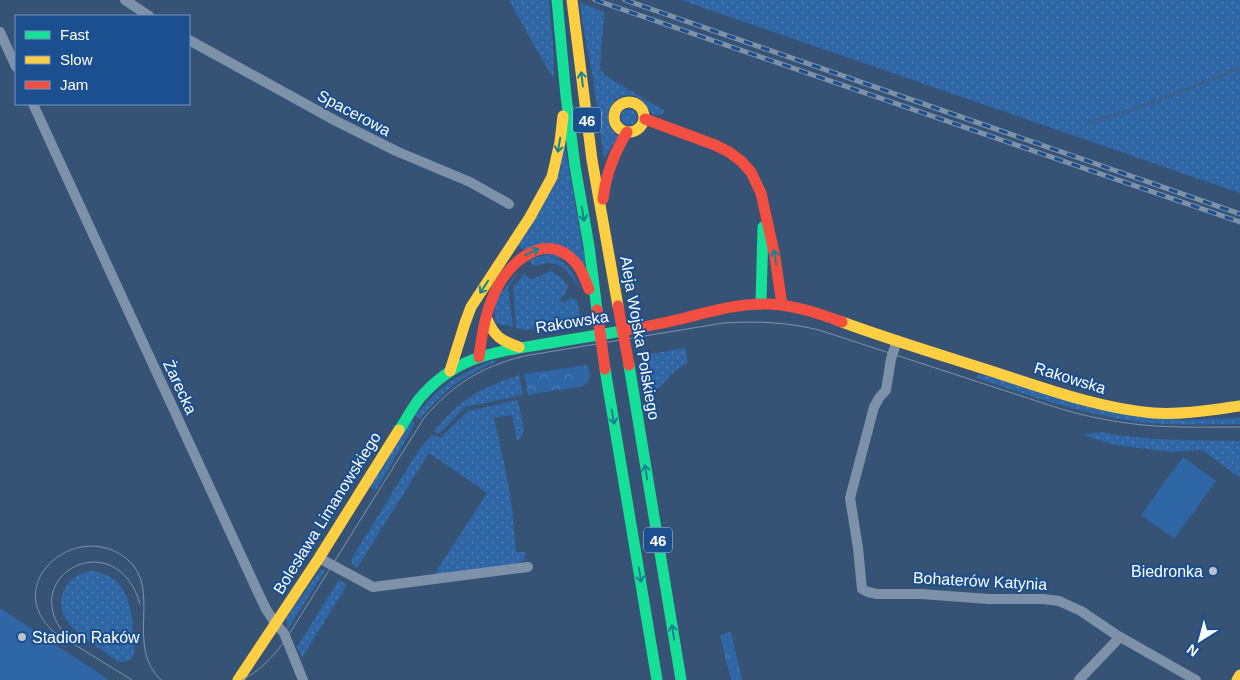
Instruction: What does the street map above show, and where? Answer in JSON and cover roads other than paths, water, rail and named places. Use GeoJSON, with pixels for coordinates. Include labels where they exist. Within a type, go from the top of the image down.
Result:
{"type":"FeatureCollection","features":[{"type":"Feature","properties":{"kind":"main road","name":"46"},"geometry":{"type":"LineString","coordinates":[[557,0],[575,166],[589,246],[605,369],[657,680]]}},
{"type":"Feature","properties":{"kind":"main road","name":"Aleja Wojska Polskiego"},"geometry":{"type":"LineString","coordinates":[[572,0],[592,160],[629,365],[681,680]]}},
{"type":"Feature","properties":{"kind":"main road"},"geometry":{"type":"LineString","coordinates":[[450,371],[462,327],[471,307],[530,217],[552,177],[560,142],[566,96]]}},
{"type":"Feature","properties":{"kind":"main road"},"geometry":{"type":"LineString","coordinates":[[630,102],[642,109],[644,119],[639,129],[627,132],[622,131],[615,124],[614,114],[620,105],[630,102]]}},
{"type":"Feature","properties":{"kind":"main road"},"geometry":{"type":"LineString","coordinates":[[644,119],[715,145],[729,152],[751,172],[761,193],[776,257],[782,305]]}},
{"type":"Feature","properties":{"kind":"main road"},"geometry":{"type":"LineString","coordinates":[[602,213],[604,187],[610,164],[627,132]]}},
{"type":"Feature","properties":{"kind":"main road"},"geometry":{"type":"LineString","coordinates":[[761,304],[764,206]]}},
{"type":"Feature","properties":{"kind":"main road"},"geometry":{"type":"LineString","coordinates":[[479,357],[480,343],[496,288],[508,270],[521,257],[531,251],[540,248],[550,248],[560,251],[572,259],[582,272],[597,310]]}},
{"type":"Feature","properties":{"kind":"main road","name":"Rakowska"},"geometry":{"type":"LineString","coordinates":[[450,371],[479,357],[518,347],[546,344],[730,308],[761,304],[782,305],[828,316],[1068,396],[1113,408],[1174,413],[1240,406]]}},
{"type":"Feature","properties":{"kind":"main road"},"geometry":{"type":"LineString","coordinates":[[487,318],[490,327],[498,338],[518,347]]}},
{"type":"Feature","properties":{"kind":"main road"},"geometry":{"type":"LineString","coordinates":[[462,327],[479,357]]}},
{"type":"Feature","properties":{"kind":"main road","name":"Bolesława Limanowskiego"},"geometry":{"type":"LineString","coordinates":[[238,680],[319,558],[418,400],[450,371]]}},
{"type":"Feature","properties":{"kind":"main road"},"geometry":{"type":"LineString","coordinates":[[1237,680],[1240,675]]}},
{"type":"Feature","properties":{"kind":"street"},"geometry":{"type":"LineString","coordinates":[[125,0],[148,15]]}},
{"type":"Feature","properties":{"kind":"street"},"geometry":{"type":"LineString","coordinates":[[0,32],[15,65]]}},
{"type":"Feature","properties":{"kind":"street","name":"Spacerowa"},"geometry":{"type":"LineString","coordinates":[[190,41],[396,152],[470,182],[509,204]]}},
{"type":"Feature","properties":{"kind":"street","name":"Żarecka"},"geometry":{"type":"LineString","coordinates":[[33,105],[256,588],[266,609],[284,633],[303,680]]}},
{"type":"Feature","properties":{"kind":"street","name":"Bohaterów Katynia"},"geometry":{"type":"LineString","coordinates":[[897,340],[886,390],[874,407],[850,498],[862,589],[877,594],[921,594],[989,599],[1044,599],[1059,601],[1196,680]]}},
{"type":"Feature","properties":{"kind":"street"},"geometry":{"type":"LineString","coordinates":[[319,558],[373,588],[528,567]]}},
{"type":"Feature","properties":{"kind":"street"},"geometry":{"type":"LineString","coordinates":[[1079,680],[1120,637]]}},
{"type":"Feature","properties":{"kind":"waterway"},"geometry":{"type":"LineString","coordinates":[[1088,122],[1146,105],[1240,68]]}},
{"type":"Feature","properties":{"kind":"tram line"},"geometry":{"type":"LineString","coordinates":[[242,680],[266,662],[286,639],[424,418],[457,386],[469,378],[481,371],[524,356],[723,323],[759,322],[783,324],[819,330],[1088,416],[1155,426],[1240,427]]}},
{"type":"Feature","properties":{"kind":"tram line"},"geometry":{"type":"LineString","coordinates":[[132,680],[54,632],[40,613],[35,595],[40,577],[51,562],[67,551],[86,546],[107,548],[127,559],[137,571],[142,586],[144,602],[143,635],[145,651],[150,666],[161,680]]}},
{"type":"Feature","properties":{"kind":"tram line"},"geometry":{"type":"LineString","coordinates":[[66,636],[53,614],[52,594],[60,577],[75,566],[93,562],[111,566],[128,579],[140,604]]}},
{"type":"Feature","properties":{"kind":"railway"},"geometry":{"type":"LineString","coordinates":[[595,0],[1240,222]]}},
{"type":"Feature","properties":{"kind":"railway"},"geometry":{"type":"LineString","coordinates":[[625,0],[1240,214]]}},
{"type":"Feature","properties":{"kind":"place","name":"Biedronka"},"geometry":{"type":"Point","coordinates":[1213,571]}},
{"type":"Feature","properties":{"kind":"place","name":"Stadion Raków"},"geometry":{"type":"Point","coordinates":[22,637]}}]}
